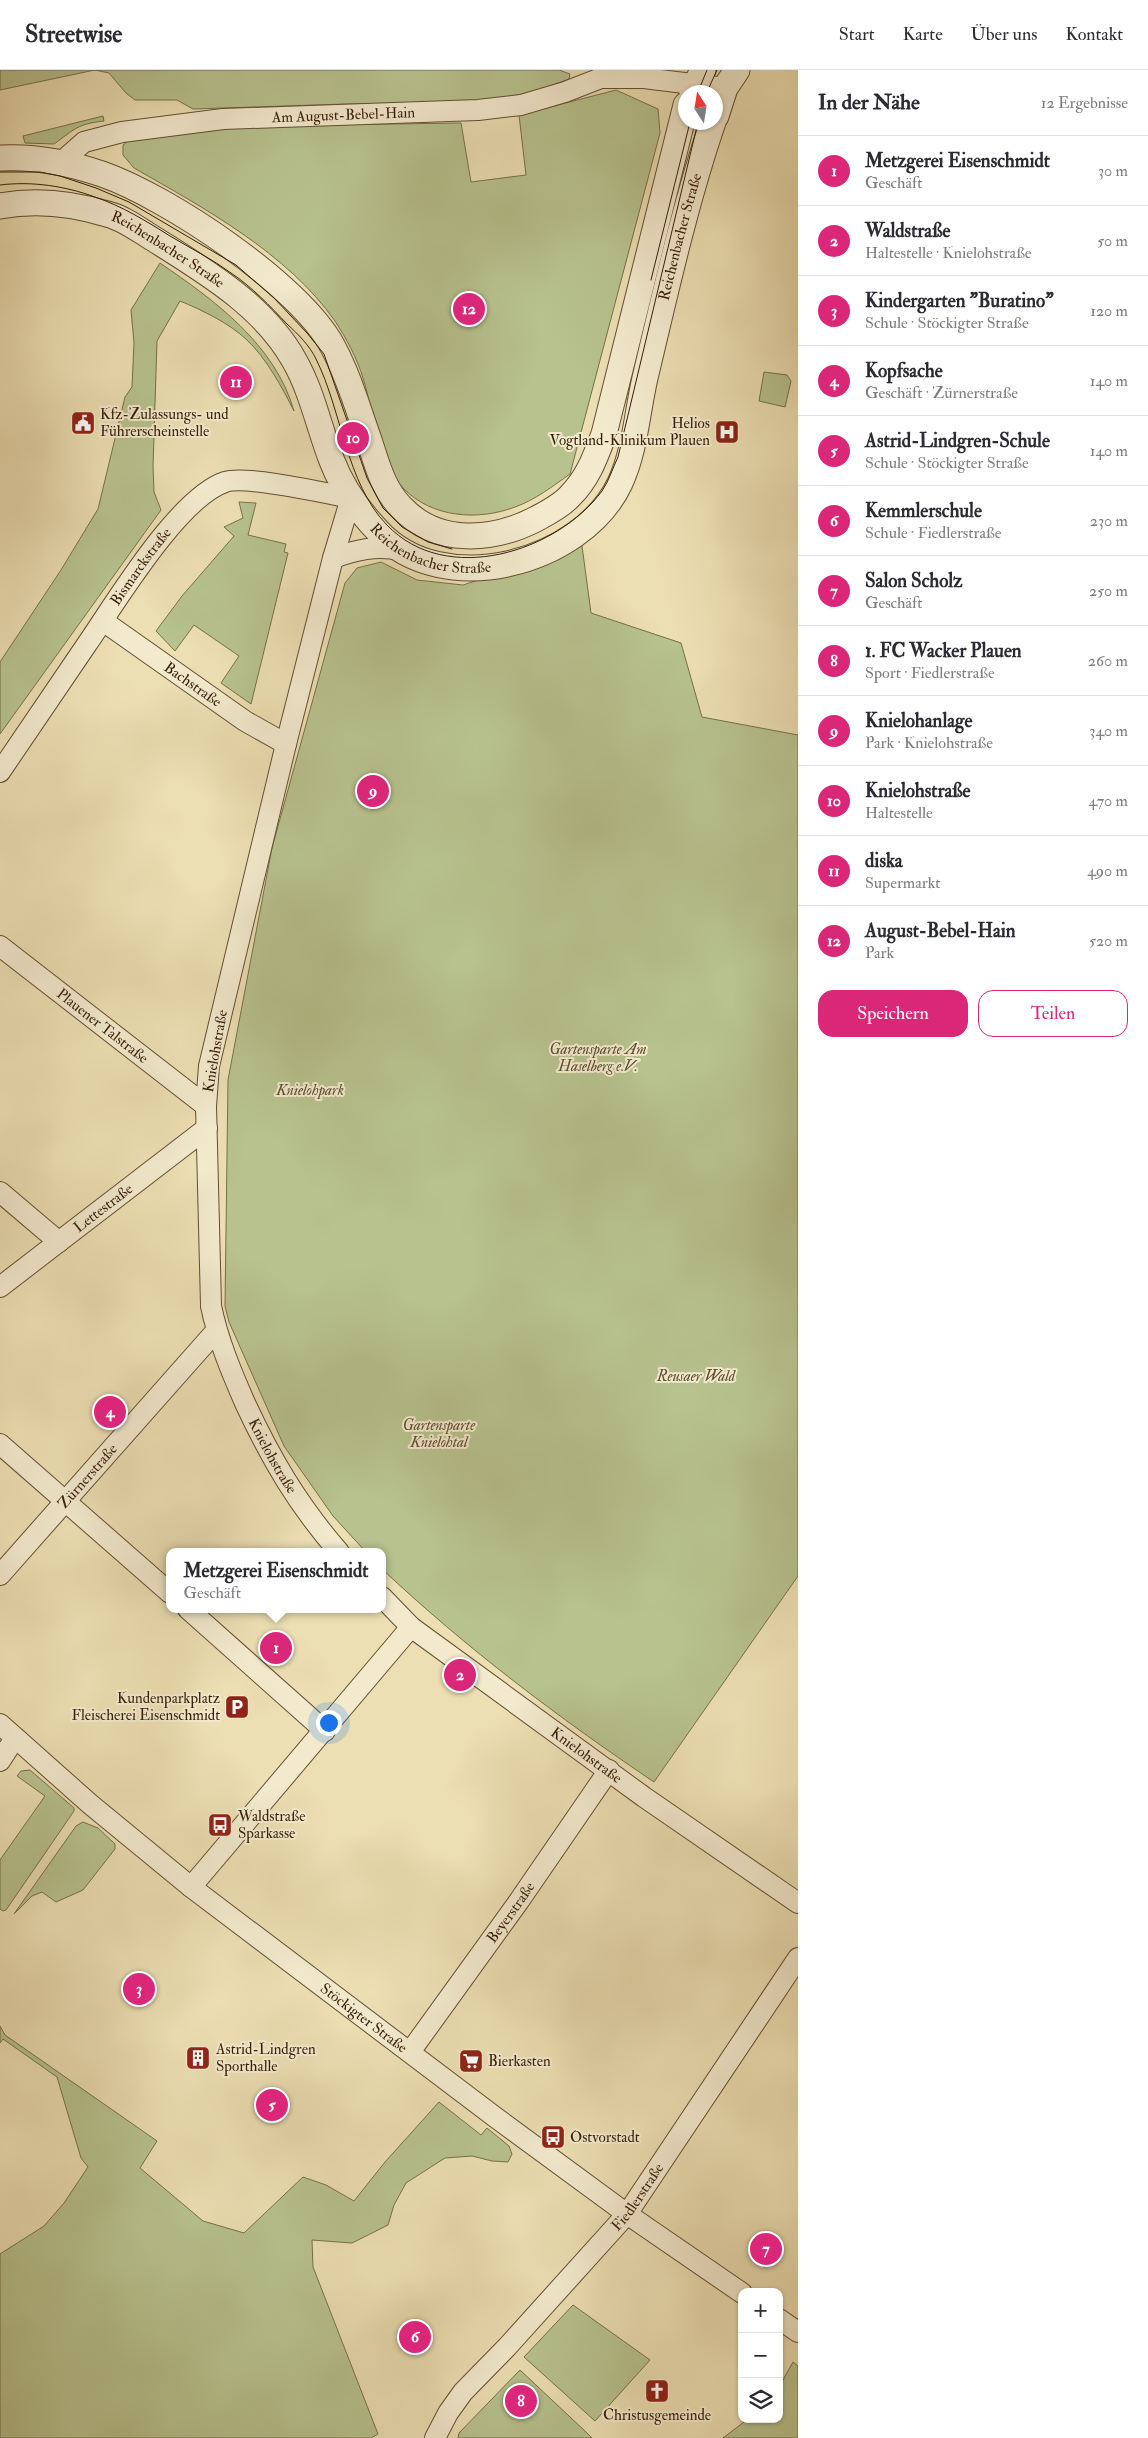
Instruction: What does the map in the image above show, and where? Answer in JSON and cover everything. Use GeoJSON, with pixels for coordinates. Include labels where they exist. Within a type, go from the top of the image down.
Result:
{"type":"FeatureCollection","features":[{"type":"Feature","properties":{"kind":"street","name":"Am August-Bebel-Hain"},"geometry":{"type":"LineString","coordinates":[[64,164],[68,156],[84,142],[101,137],[122,132],[223,119],[478,110],[521,105],[594,78],[644,78],[679,85]]}},
{"type":"Feature","properties":{"kind":"street","name":"Am August-Bebel-Hain"},"geometry":{"type":"LineString","coordinates":[[707,85],[732,79]]}},
{"type":"Feature","properties":{"kind":"street"},"geometry":{"type":"LineString","coordinates":[[723,100],[732,79]]}},
{"type":"Feature","properties":{"kind":"street","name":"Reichenbacher Straße"},"geometry":{"type":"LineString","coordinates":[[0,158],[33,159],[64,164],[104,175],[181,215],[254,263],[316,323],[332,345],[347,376],[385,486],[403,510],[436,530],[458,536],[486,536],[516,529],[547,513],[569,498],[593,465],[604,434],[683,130]]}},
{"type":"Feature","properties":{"kind":"street","name":"Reichenbacher Straße"},"geometry":{"type":"LineString","coordinates":[[0,206],[32,201],[48,202],[110,214],[159,242],[231,290],[278,336],[295,360],[333,462],[351,498],[377,531],[400,550],[437,563],[490,567],[518,563],[542,555],[582,529],[603,512],[619,485],[629,461],[640,400],[663,304],[711,130]]}},
{"type":"Feature","properties":{"kind":"street","name":"Bismarckstraße"},"geometry":{"type":"LineString","coordinates":[[0,772],[103,621],[167,532],[191,504],[216,486],[225,482],[245,479],[351,498]]}},
{"type":"Feature","properties":{"kind":"street"},"geometry":{"type":"LineString","coordinates":[[351,498],[385,486]]}},
{"type":"Feature","properties":{"kind":"street","name":"Knielohstraße"},"geometry":{"type":"LineString","coordinates":[[335,1548],[314,1524],[267,1452],[233,1377],[216,1331],[211,1306],[206,1106],[209,1066],[286,744],[333,558],[351,498]]}},
{"type":"Feature","properties":{"kind":"street"},"geometry":{"type":"LineString","coordinates":[[333,558],[368,548],[385,547],[400,550]]}},
{"type":"Feature","properties":{"kind":"street","name":"Bachstraße"},"geometry":{"type":"LineString","coordinates":[[103,621],[245,721],[286,744]]}},
{"type":"Feature","properties":{"kind":"street","name":"Plauener Talstraße"},"geometry":{"type":"LineString","coordinates":[[0,946],[206,1106]]}},
{"type":"Feature","properties":{"kind":"street","name":"Lettestraße"},"geometry":{"type":"LineString","coordinates":[[0,1288],[206,1128]]}},
{"type":"Feature","properties":{"kind":"street"},"geometry":{"type":"LineString","coordinates":[[0,1192],[59,1242]]}},
{"type":"Feature","properties":{"kind":"street","name":"Zürnerstraße"},"geometry":{"type":"LineString","coordinates":[[0,1575],[216,1331]]}},
{"type":"Feature","properties":{"kind":"street"},"geometry":{"type":"LineString","coordinates":[[0,1444],[166,1589]]}},
{"type":"Feature","properties":{"kind":"street","name":"Knielohstraße"},"geometry":{"type":"LineString","coordinates":[[386,1601],[411,1627],[651,1802],[798,1903]]}},
{"type":"Feature","properties":{"kind":"street"},"geometry":{"type":"LineString","coordinates":[[192,1613],[325,1731]]}},
{"type":"Feature","properties":{"kind":"street"},"geometry":{"type":"LineString","coordinates":[[190,1887],[325,1731],[411,1627]]}},
{"type":"Feature","properties":{"kind":"street","name":"Stöckigter Straße"},"geometry":{"type":"LineString","coordinates":[[0,1724],[90,1804],[190,1887],[627,2214],[738,2290]]}},
{"type":"Feature","properties":{"kind":"street"},"geometry":{"type":"LineString","coordinates":[[0,1760],[15,1738]]}},
{"type":"Feature","properties":{"kind":"street","name":"Beyerstraße"},"geometry":{"type":"LineString","coordinates":[[410,2052],[519,1901],[609,1770]]}},
{"type":"Feature","properties":{"kind":"street","name":"Fiedlerstraße"},"geometry":{"type":"LineString","coordinates":[[435,2438],[448,2413],[463,2392],[507,2347],[627,2214],[798,1958]]}},
{"type":"Feature","properties":{"kind":"street"},"geometry":{"type":"LineString","coordinates":[[783,2322],[798,2332]]}},
{"type":"Feature","properties":{"kind":"green space"},"geometry":{"type":"Polygon","coordinates":[[[0,70],[95,70],[0,90],[0,70]]]}},
{"type":"Feature","properties":{"kind":"green space"},"geometry":{"type":"Polygon","coordinates":[[[95,70],[559,70],[570,74],[569,79],[531,93],[470,102],[193,109],[177,100],[135,100],[126,93],[109,73],[95,70]]]}},
{"type":"Feature","properties":{"kind":"green space"},"geometry":{"type":"Polygon","coordinates":[[[616,90],[658,109],[660,133],[570,474],[530,501],[515,507],[486,514],[456,514],[441,511],[428,506],[403,488],[388,463],[379,439],[361,371],[335,321],[315,297],[269,253],[216,216],[134,168],[123,155],[123,145],[131,139],[188,127],[461,123],[471,182],[526,175],[519,115],[616,90]]]}},
{"type":"Feature","properties":{"kind":"green space"},"geometry":{"type":"Polygon","coordinates":[[[103,116],[104,121],[82,126],[54,144],[25,143],[23,136],[103,116]]]}},
{"type":"Feature","properties":{"kind":"green space"},"geometry":{"type":"Polygon","coordinates":[[[160,263],[221,308],[257,344],[273,365],[285,387],[294,411],[267,364],[247,340],[215,318],[180,301],[157,341],[153,467],[154,492],[161,510],[0,734],[0,662],[61,570],[98,509],[125,397],[132,387],[134,343],[131,310],[160,263]]]}},
{"type":"Feature","properties":{"kind":"green space"},"geometry":{"type":"Polygon","coordinates":[[[764,372],[787,375],[791,381],[785,407],[759,401],[764,372]]]}},
{"type":"Feature","properties":{"kind":"green space"},"geometry":{"type":"Polygon","coordinates":[[[239,502],[256,503],[248,535],[286,544],[284,552],[288,553],[251,704],[221,683],[239,656],[194,625],[175,651],[156,631],[182,596],[234,536],[224,527],[243,518],[239,502]]]}},
{"type":"Feature","properties":{"kind":"green space"},"geometry":{"type":"Polygon","coordinates":[[[582,546],[591,613],[681,643],[702,717],[798,735],[798,1576],[654,1782],[548,1707],[447,1627],[386,1573],[386,1548],[362,1548],[333,1516],[284,1446],[229,1322],[225,1306],[228,1080],[272,848],[345,583],[357,568],[381,562],[417,580],[463,585],[582,546]]]}},
{"type":"Feature","properties":{"kind":"green space"},"geometry":{"type":"Polygon","coordinates":[[[30,1770],[74,1808],[74,1811],[6,1910],[3,1911],[0,1909],[0,1860],[45,1796],[17,1776],[21,1771],[30,1770]]]}},
{"type":"Feature","properties":{"kind":"green space"},"geometry":{"type":"Polygon","coordinates":[[[83,1822],[98,1828],[115,1844],[115,1849],[83,1890],[56,1902],[42,1892],[32,1896],[14,1914],[76,1826],[83,1822]]]}},
{"type":"Feature","properties":{"kind":"green space"},"geometry":{"type":"Polygon","coordinates":[[[0,2026],[5,2035],[157,2141],[140,2168],[203,2221],[244,2233],[303,2177],[326,2185],[354,2201],[385,2162],[439,2102],[481,2135],[487,2128],[509,2146],[512,2154],[508,2162],[492,2161],[472,2156],[445,2158],[406,2183],[394,2205],[388,2225],[352,2243],[312,2240],[313,2267],[378,2434],[371,2438],[0,2438],[0,2254],[44,2226],[64,2203],[88,2167],[81,2158],[57,2077],[3,2039],[0,2043],[0,2026]]]}},
{"type":"Feature","properties":{"kind":"green space"},"geometry":{"type":"Polygon","coordinates":[[[573,2305],[650,2360],[595,2421],[524,2357],[573,2305]]]}},
{"type":"Feature","properties":{"kind":"green space"},"geometry":{"type":"Polygon","coordinates":[[[793,2362],[798,2366],[798,2438],[723,2438],[743,2423],[783,2423],[783,2380],[793,2362]]]}},
{"type":"Feature","properties":{"kind":"green space"},"geometry":{"type":"Polygon","coordinates":[[[520,2370],[592,2438],[458,2438],[459,2433],[520,2370]]]}},
{"type":"Feature","properties":{"kind":"tram line"},"geometry":{"type":"LineString","coordinates":[[701,85],[707,70]]}},
{"type":"Feature","properties":{"kind":"tram line"},"geometry":{"type":"LineString","coordinates":[[710,85],[717,70]]}},
{"type":"Feature","properties":{"kind":"tram line"},"geometry":{"type":"LineString","coordinates":[[651,280],[688,130]]}},
{"type":"Feature","properties":{"kind":"tram line"},"geometry":{"type":"LineString","coordinates":[[0,185],[48,185],[84,193],[115,205],[209,258],[246,284],[299,336],[313,354],[325,379],[353,468],[373,508],[387,525],[411,544],[439,554],[469,558],[500,554],[530,545],[558,531],[582,513],[607,483],[618,457],[696,130]]}},
{"type":"Feature","properties":{"kind":"tram line"},"geometry":{"type":"LineString","coordinates":[[0,172],[40,172],[60,176],[96,188],[129,202],[236,265],[274,298],[324,354],[367,478],[383,508],[402,527],[428,542],[452,549]]}},
{"type":"Feature","properties":{"kind":"place","name":"August-Bebel-Hain"},"geometry":{"type":"Point","coordinates":[469,309]}},
{"type":"Feature","properties":{"kind":"place","name":"diska"},"geometry":{"type":"Point","coordinates":[236,382]}},
{"type":"Feature","properties":{"kind":"place","name":"Kfz-Zulassungs- und Führerscheinstelle"},"geometry":{"type":"Point","coordinates":[83,423]}},
{"type":"Feature","properties":{"kind":"place","name":"Helios Vogtland-Klinikum Plauen"},"geometry":{"type":"Point","coordinates":[727,432]}},
{"type":"Feature","properties":{"kind":"place","name":"Knielohstraße"},"geometry":{"type":"Point","coordinates":[353,438]}},
{"type":"Feature","properties":{"kind":"place","name":"Knielohanlage"},"geometry":{"type":"Point","coordinates":[373,791]}},
{"type":"Feature","properties":{"kind":"place","name":"Kopfsache"},"geometry":{"type":"Point","coordinates":[110,1412]}},
{"type":"Feature","properties":{"kind":"place","name":"Metzgerei Eisenschmidt"},"geometry":{"type":"Point","coordinates":[276,1648]}},
{"type":"Feature","properties":{"kind":"place","name":"Waldstraße"},"geometry":{"type":"Point","coordinates":[460,1675]}},
{"type":"Feature","properties":{"kind":"place","name":"Kundenparkplatz Fleischerei Eisenschmidt"},"geometry":{"type":"Point","coordinates":[237,1707]}},
{"type":"Feature","properties":{"kind":"place","name":"Waldstraße Sparkasse"},"geometry":{"type":"Point","coordinates":[220,1825]}},
{"type":"Feature","properties":{"kind":"place","name":"Kindergarten \"Buratino\""},"geometry":{"type":"Point","coordinates":[139,1989]}},
{"type":"Feature","properties":{"kind":"place","name":"Astrid-Lindgren Sporthalle"},"geometry":{"type":"Point","coordinates":[198,2058]}},
{"type":"Feature","properties":{"kind":"place","name":"Bierkasten"},"geometry":{"type":"Point","coordinates":[471,2061]}},
{"type":"Feature","properties":{"kind":"place","name":"Astrid-Lindgren-Schule"},"geometry":{"type":"Point","coordinates":[272,2105]}},
{"type":"Feature","properties":{"kind":"place","name":"Ostvorstadt"},"geometry":{"type":"Point","coordinates":[553,2137]}},
{"type":"Feature","properties":{"kind":"place","name":"Salon Scholz"},"geometry":{"type":"Point","coordinates":[766,2249]}},
{"type":"Feature","properties":{"kind":"place","name":"Kemmlerschule"},"geometry":{"type":"Point","coordinates":[415,2337]}},
{"type":"Feature","properties":{"kind":"place","name":"Christusgemeinde"},"geometry":{"type":"Point","coordinates":[657,2391]}},
{"type":"Feature","properties":{"kind":"place","name":"1. FC Wacker Plauen"},"geometry":{"type":"Point","coordinates":[521,2401]}},
{"type":"Feature","properties":{"kind":"park label","name":"Gartensparte Am Haselberg e.V."},"geometry":{"type":"Point","coordinates":[598,1058]}},
{"type":"Feature","properties":{"kind":"park label","name":"Knielohpark"},"geometry":{"type":"Point","coordinates":[310,1090]}},
{"type":"Feature","properties":{"kind":"park label","name":"Reusaer Wald"},"geometry":{"type":"Point","coordinates":[696,1376]}},
{"type":"Feature","properties":{"kind":"park label","name":"Gartensparte Knielohtal"},"geometry":{"type":"Point","coordinates":[439,1434]}}]}
